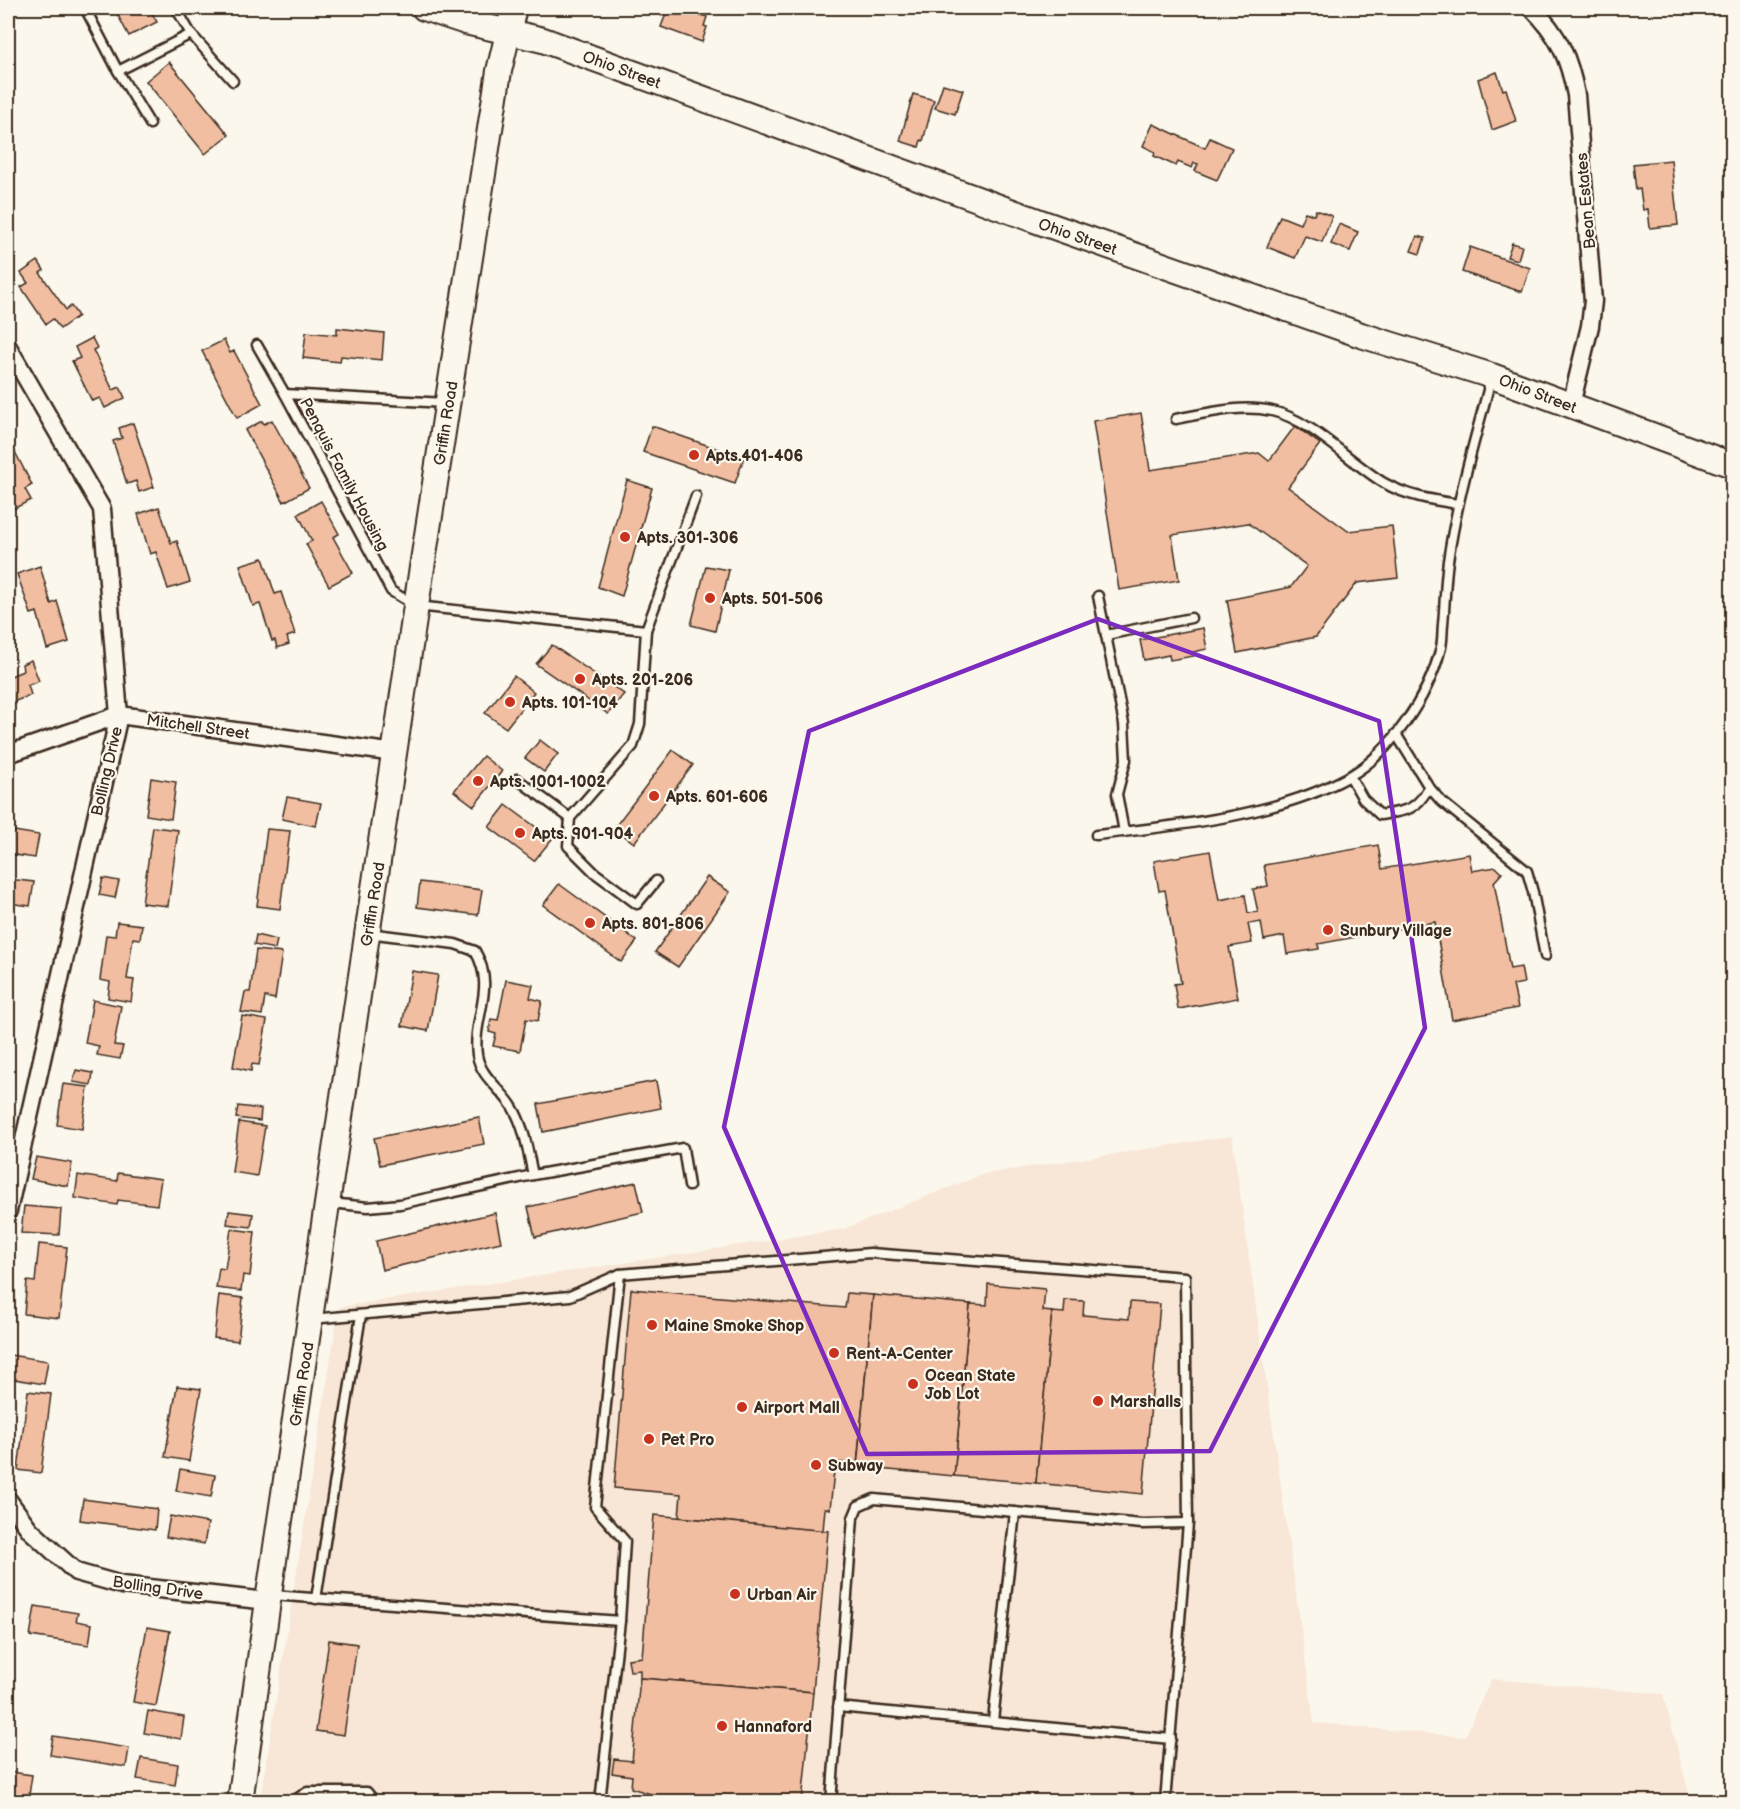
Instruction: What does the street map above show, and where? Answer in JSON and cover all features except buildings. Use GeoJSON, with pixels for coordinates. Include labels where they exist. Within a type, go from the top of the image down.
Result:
{"type":"FeatureCollection","features":[{"type":"Feature","properties":{"kind":"main road","name":"Ohio Street"},"geometry":{"type":"LineString","coordinates":[[424,8],[507,33],[543,40],[1054,227],[1361,335],[1492,376],[1732,465]]}},
{"type":"Feature","properties":{"kind":"main road","name":"Griffin Road"},"geometry":{"type":"LineString","coordinates":[[240,1802],[268,1598],[448,403],[507,33],[514,8]]}},
{"type":"Feature","properties":{"kind":"street","name":"Bean Estates"},"geometry":{"type":"LineString","coordinates":[[1532,8],[1544,20],[1570,65],[1576,95],[1593,301],[1590,327],[1570,405]]}},
{"type":"Feature","properties":{"kind":"street","name":"Bolling Drive"},"geometry":{"type":"LineString","coordinates":[[8,347],[102,509],[119,715],[8,1211]]}},
{"type":"Feature","properties":{"kind":"street","name":"Mitchell Street"},"geometry":{"type":"LineString","coordinates":[[8,754],[119,715],[395,753]]}},
{"type":"Feature","properties":{"kind":"street","name":"Bolling Drive"},"geometry":{"type":"LineString","coordinates":[[8,1500],[30,1530],[76,1572],[122,1585],[268,1598]]}},
{"type":"Feature","properties":{"kind":"lane"},"geometry":{"type":"LineString","coordinates":[[85,8],[118,71],[150,124]]}},
{"type":"Feature","properties":{"kind":"lane"},"geometry":{"type":"LineString","coordinates":[[176,8],[191,34],[233,81]]}},
{"type":"Feature","properties":{"kind":"lane"},"geometry":{"type":"LineString","coordinates":[[118,71],[191,34]]}},
{"type":"Feature","properties":{"kind":"lane"},"geometry":{"type":"LineString","coordinates":[[257,345],[285,394]]}},
{"type":"Feature","properties":{"kind":"lane"},"geometry":{"type":"LineString","coordinates":[[1096,835],[1212,819],[1282,804],[1350,776],[1377,755],[1396,734],[1428,688],[1441,650],[1448,562],[1458,504],[1492,376]]}},
{"type":"Feature","properties":{"kind":"lane","name":"Penquis Family Housing"},"geometry":{"type":"LineString","coordinates":[[285,394],[448,403]]}},
{"type":"Feature","properties":{"kind":"lane","name":"Penquis Family Housing"},"geometry":{"type":"LineString","coordinates":[[285,394],[391,591],[417,606]]}},
{"type":"Feature","properties":{"kind":"lane"},"geometry":{"type":"LineString","coordinates":[[1176,419],[1245,409],[1273,411],[1301,423],[1385,484],[1413,496],[1458,504]]}},
{"type":"Feature","properties":{"kind":"lane"},"geometry":{"type":"LineString","coordinates":[[656,881],[637,904],[628,898],[595,873],[568,846],[570,818],[633,746],[640,724],[646,630],[696,496]]}},
{"type":"Feature","properties":{"kind":"lane"},"geometry":{"type":"LineString","coordinates":[[1098,596],[1124,724],[1126,760],[1117,794],[1124,832]]}},
{"type":"Feature","properties":{"kind":"lane"},"geometry":{"type":"LineString","coordinates":[[417,606],[646,630]]}},
{"type":"Feature","properties":{"kind":"lane"},"geometry":{"type":"LineString","coordinates":[[1106,635],[1191,618]]}},
{"type":"Feature","properties":{"kind":"lane"},"geometry":{"type":"LineString","coordinates":[[1396,734],[1429,787],[1441,801],[1527,871],[1545,956]]}},
{"type":"Feature","properties":{"kind":"lane"},"geometry":{"type":"LineString","coordinates":[[1350,776],[1363,799],[1380,815],[1408,811],[1422,800],[1429,787]]}},
{"type":"Feature","properties":{"kind":"lane"},"geometry":{"type":"LineString","coordinates":[[518,779],[570,818]]}},
{"type":"Feature","properties":{"kind":"lane"},"geometry":{"type":"LineString","coordinates":[[368,933],[455,944],[475,951],[483,965],[485,983],[476,1042],[477,1057],[484,1075],[514,1109],[533,1175]]}},
{"type":"Feature","properties":{"kind":"lane"},"geometry":{"type":"LineString","coordinates":[[328,1202],[368,1207],[400,1204],[533,1175],[683,1148],[689,1186]]}},
{"type":"Feature","properties":{"kind":"lane"},"geometry":{"type":"LineString","coordinates":[[311,1319],[570,1296],[620,1274],[870,1253],[1185,1277],[1188,1523],[1165,1802]]}},
{"type":"Feature","properties":{"kind":"lane"},"geometry":{"type":"LineString","coordinates":[[600,1802],[620,1621],[625,1541],[595,1507],[620,1274]]}},
{"type":"Feature","properties":{"kind":"lane"},"geometry":{"type":"LineString","coordinates":[[316,1599],[361,1315]]}},
{"type":"Feature","properties":{"kind":"lane"},"geometry":{"type":"LineString","coordinates":[[831,1802],[853,1518],[858,1506],[874,1499],[1142,1524],[1188,1523]]}},
{"type":"Feature","properties":{"kind":"lane"},"geometry":{"type":"LineString","coordinates":[[993,1721],[1015,1512]]}},
{"type":"Feature","properties":{"kind":"lane"},"geometry":{"type":"LineString","coordinates":[[268,1598],[316,1599],[620,1621]]}},
{"type":"Feature","properties":{"kind":"lane"},"geometry":{"type":"LineString","coordinates":[[838,1707],[1171,1739]]}},
{"type":"Feature","properties":{"kind":"lane"},"geometry":{"type":"LineString","coordinates":[[292,1802],[308,1792],[366,1792],[375,1802]]}},
{"type":"Feature","properties":{"kind":"lane"},"geometry":{"type":"LineString","coordinates":[[318,1792],[327,1802]]}},
{"type":"Feature","properties":{"kind":"highlighted area"},"geometry":{"type":"Polygon","coordinates":[[[1098,619],[1379,721],[1425,1028],[1210,1451],[867,1454],[724,1127],[809,731],[1098,619]]]}},
{"type":"Feature","properties":{"kind":"shaded area"},"geometry":{"type":"Polygon","coordinates":[[[1232,1136],[1314,1723],[1465,1737],[1491,1679],[1663,1694],[1691,1801],[260,1802],[339,1307],[844,1229],[984,1174],[1232,1136]]]}},
{"type":"Feature","properties":{"kind":"place","name":"Apts.401-406"},"geometry":{"type":"Point","coordinates":[694,455]}},
{"type":"Feature","properties":{"kind":"place","name":"Apts. 301-306"},"geometry":{"type":"Point","coordinates":[625,537]}},
{"type":"Feature","properties":{"kind":"place","name":"Apts. 501-506"},"geometry":{"type":"Point","coordinates":[710,598]}},
{"type":"Feature","properties":{"kind":"place","name":"Apts. 201-206"},"geometry":{"type":"Point","coordinates":[580,679]}},
{"type":"Feature","properties":{"kind":"place","name":"Apts. 101-104"},"geometry":{"type":"Point","coordinates":[510,702]}},
{"type":"Feature","properties":{"kind":"place","name":"Apts. 1001-1002"},"geometry":{"type":"Point","coordinates":[478,781]}},
{"type":"Feature","properties":{"kind":"place","name":"Apts. 601-606"},"geometry":{"type":"Point","coordinates":[654,796]}},
{"type":"Feature","properties":{"kind":"place","name":"Apts. 901-904"},"geometry":{"type":"Point","coordinates":[520,833]}},
{"type":"Feature","properties":{"kind":"place","name":"Apts. 801-806"},"geometry":{"type":"Point","coordinates":[590,923]}},
{"type":"Feature","properties":{"kind":"place","name":"Sunbury Village"},"geometry":{"type":"Point","coordinates":[1328,930]}},
{"type":"Feature","properties":{"kind":"place","name":"Maine Smoke Shop"},"geometry":{"type":"Point","coordinates":[652,1325]}},
{"type":"Feature","properties":{"kind":"place","name":"Rent-A-Center"},"geometry":{"type":"Point","coordinates":[834,1353]}},
{"type":"Feature","properties":{"kind":"place","name":"Ocean State Job Lot"},"geometry":{"type":"Point","coordinates":[913,1384]}},
{"type":"Feature","properties":{"kind":"place","name":"Marshalls"},"geometry":{"type":"Point","coordinates":[1098,1401]}},
{"type":"Feature","properties":{"kind":"place","name":"Airport Mall"},"geometry":{"type":"Point","coordinates":[742,1407]}},
{"type":"Feature","properties":{"kind":"place","name":"Pet Pro"},"geometry":{"type":"Point","coordinates":[649,1439]}},
{"type":"Feature","properties":{"kind":"place","name":"Subway"},"geometry":{"type":"Point","coordinates":[816,1465]}},
{"type":"Feature","properties":{"kind":"place","name":"Urban Air"},"geometry":{"type":"Point","coordinates":[735,1594]}},
{"type":"Feature","properties":{"kind":"place","name":"Hannaford"},"geometry":{"type":"Point","coordinates":[722,1726]}}]}
